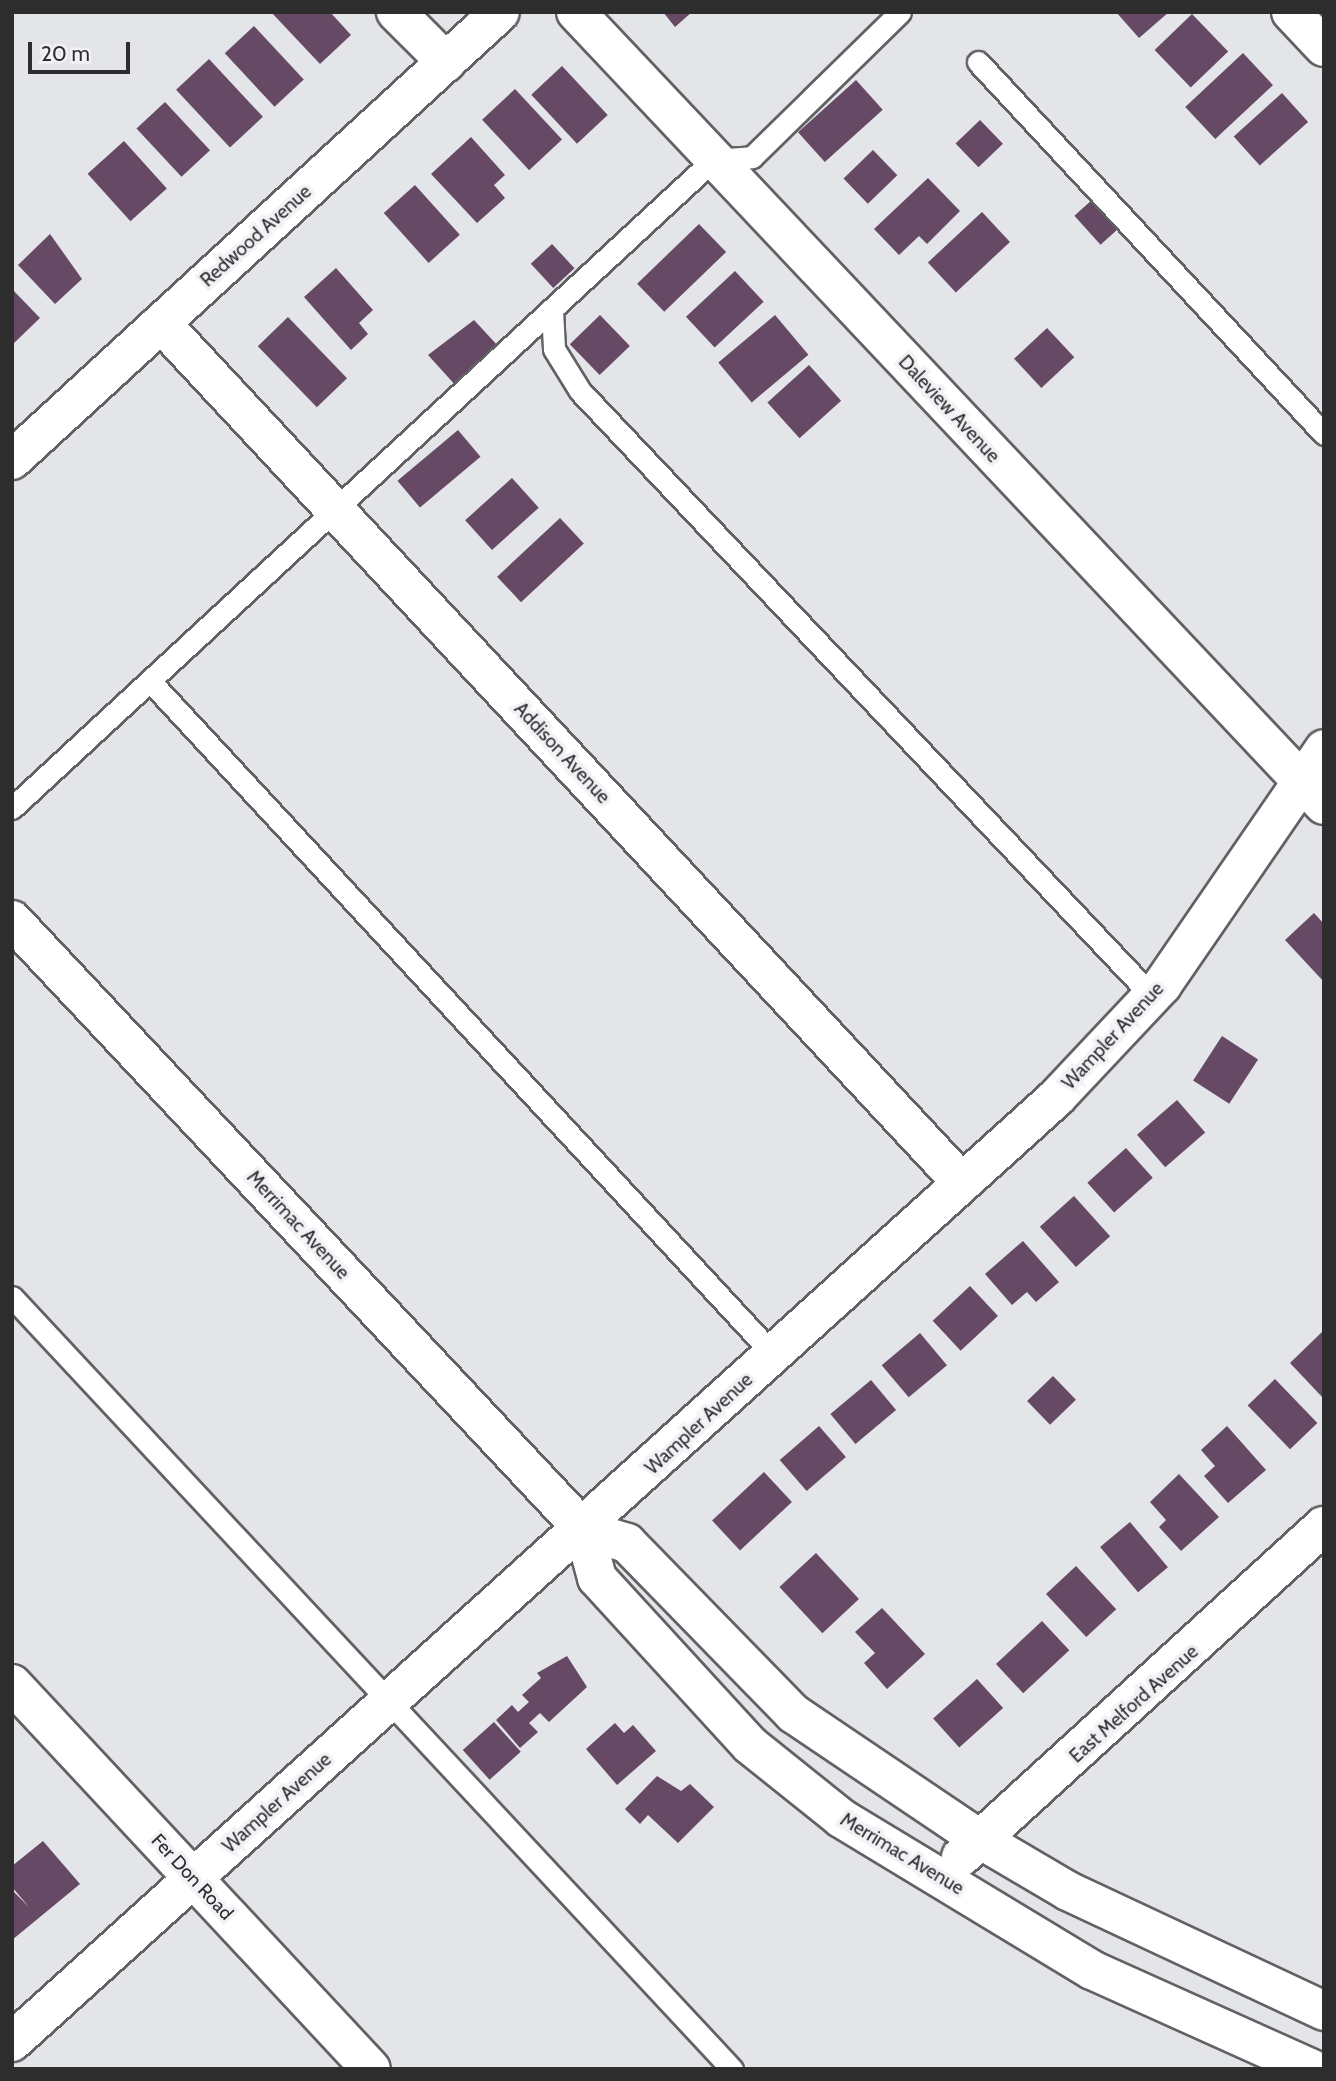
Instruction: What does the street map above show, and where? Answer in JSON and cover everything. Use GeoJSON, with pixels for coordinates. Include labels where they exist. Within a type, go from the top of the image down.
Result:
{"type":"FeatureCollection","features":[{"type":"Feature","properties":{"kind":"street"},"geometry":{"type":"LineString","coordinates":[[396,12],[446,62]]}},
{"type":"Feature","properties":{"kind":"street","name":"Redwood Avenue"},"geometry":{"type":"LineString","coordinates":[[12,460],[500,12]]}},
{"type":"Feature","properties":{"kind":"street","name":"Daleview Avenue"},"geometry":{"type":"LineString","coordinates":[[576,12],[1313,793]]}},
{"type":"Feature","properties":{"kind":"street"},"geometry":{"type":"LineString","coordinates":[[1291,12],[1324,47]]}},
{"type":"Feature","properties":{"kind":"street","name":"Addison Avenue"},"geometry":{"type":"LineString","coordinates":[[160,323],[962,1183]]}},
{"type":"Feature","properties":{"kind":"street","name":"Wampler Avenue"},"geometry":{"type":"LineString","coordinates":[[12,2042],[584,1530],[1057,1097],[1152,996],[1313,793],[1324,749]]}},
{"type":"Feature","properties":{"kind":"street","name":"Merrimac Avenue"},"geometry":{"type":"LineString","coordinates":[[12,920],[584,1530],[597,1578],[750,1745],[841,1818],[1092,1969],[1312,2069]]}},
{"type":"Feature","properties":{"kind":"street","name":"East Melford Avenue"},"geometry":{"type":"LineString","coordinates":[[941,1879],[978,1838],[1079,1755],[1324,1526]]}},
{"type":"Feature","properties":{"kind":"street"},"geometry":{"type":"LineString","coordinates":[[584,1530],[627,1543],[794,1714],[978,1838],[1091,1903],[1324,2011]]}},
{"type":"Feature","properties":{"kind":"street","name":"Fer Don Road"},"geometry":{"type":"LineString","coordinates":[[12,1684],[372,2069]]}},
{"type":"Feature","properties":{"kind":"lane"},"geometry":{"type":"LineString","coordinates":[[12,808],[713,160],[752,157],[900,12]]}},
{"type":"Feature","properties":{"kind":"lane"},"geometry":{"type":"LineString","coordinates":[[978,62],[1324,434]]}},
{"type":"Feature","properties":{"kind":"lane"},"geometry":{"type":"LineString","coordinates":[[552,309],[554,349],[580,391],[1152,996]]}},
{"type":"Feature","properties":{"kind":"lane"},"geometry":{"type":"LineString","coordinates":[[150,681],[774,1355]]}},
{"type":"Feature","properties":{"kind":"lane"},"geometry":{"type":"LineString","coordinates":[[12,1297],[392,1700],[732,2069]]}},
{"type":"Feature","properties":{"kind":"building"},"geometry":{"type":"Polygon","coordinates":[[[271,12],[330,12],[351,35],[320,64],[271,12]]]}},
{"type":"Feature","properties":{"kind":"building"},"geometry":{"type":"Polygon","coordinates":[[[663,12],[692,12],[675,27],[663,12]]]}},
{"type":"Feature","properties":{"kind":"building"},"geometry":{"type":"Polygon","coordinates":[[[1116,12],[1169,12],[1139,38],[1116,12]]]}},
{"type":"Feature","properties":{"kind":"building"},"geometry":{"type":"Polygon","coordinates":[[[1192,14],[1228,51],[1191,88],[1155,50],[1192,14]]]}},
{"type":"Feature","properties":{"kind":"building"},"geometry":{"type":"Polygon","coordinates":[[[254,26],[304,79],[275,107],[225,53],[254,26]]]}},
{"type":"Feature","properties":{"kind":"building"},"geometry":{"type":"Polygon","coordinates":[[[1243,53],[1273,85],[1215,139],[1185,107],[1243,53]]]}},
{"type":"Feature","properties":{"kind":"building"},"geometry":{"type":"Polygon","coordinates":[[[209,59],[263,117],[230,147],[176,90],[209,59]]]}},
{"type":"Feature","properties":{"kind":"building"},"geometry":{"type":"Polygon","coordinates":[[[562,66],[608,115],[577,144],[531,95],[562,66]]]}},
{"type":"Feature","properties":{"kind":"building"},"geometry":{"type":"Polygon","coordinates":[[[856,80],[883,110],[825,162],[798,132],[856,80]]]}},
{"type":"Feature","properties":{"kind":"building"},"geometry":{"type":"Polygon","coordinates":[[[515,89],[562,139],[529,170],[482,120],[515,89]]]}},
{"type":"Feature","properties":{"kind":"building"},"geometry":{"type":"Polygon","coordinates":[[[1282,93],[1308,122],[1260,165],[1234,136],[1282,93]]]}},
{"type":"Feature","properties":{"kind":"building"},"geometry":{"type":"Polygon","coordinates":[[[165,102],[210,150],[181,177],[136,129],[165,102]]]}},
{"type":"Feature","properties":{"kind":"building"},"geometry":{"type":"Polygon","coordinates":[[[980,120],[1003,144],[978,167],[956,144],[980,120]]]}},
{"type":"Feature","properties":{"kind":"building"},"geometry":{"type":"Polygon","coordinates":[[[471,137],[505,175],[494,185],[505,198],[477,223],[431,174],[471,137]]]}},
{"type":"Feature","properties":{"kind":"building"},"geometry":{"type":"Polygon","coordinates":[[[124,141],[167,189],[130,221],[88,174],[124,141]]]}},
{"type":"Feature","properties":{"kind":"building"},"geometry":{"type":"Polygon","coordinates":[[[873,150],[897,175],[868,204],[844,178],[873,150]]]}},
{"type":"Feature","properties":{"kind":"building"},"geometry":{"type":"Polygon","coordinates":[[[928,178],[960,211],[927,244],[919,236],[899,255],[874,229],[928,178]]]}},
{"type":"Feature","properties":{"kind":"building"},"geometry":{"type":"Polygon","coordinates":[[[415,185],[460,235],[429,263],[384,213],[415,185]]]}},
{"type":"Feature","properties":{"kind":"building"},"geometry":{"type":"Polygon","coordinates":[[[1093,199],[1119,228],[1101,245],[1074,216],[1093,199]]]}},
{"type":"Feature","properties":{"kind":"building"},"geometry":{"type":"Polygon","coordinates":[[[982,212],[1010,242],[956,292],[928,262],[982,212]]]}},
{"type":"Feature","properties":{"kind":"building"},"geometry":{"type":"Polygon","coordinates":[[[699,224],[726,252],[664,312],[637,284],[699,224]]]}},
{"type":"Feature","properties":{"kind":"building"},"geometry":{"type":"Polygon","coordinates":[[[50,234],[82,279],[55,304],[18,265],[50,234]]]}},
{"type":"Feature","properties":{"kind":"building"},"geometry":{"type":"Polygon","coordinates":[[[552,244],[575,268],[553,288],[531,264],[552,244]]]}},
{"type":"Feature","properties":{"kind":"building"},"geometry":{"type":"Polygon","coordinates":[[[336,268],[373,310],[359,323],[368,334],[351,350],[304,297],[336,268]]]}},
{"type":"Feature","properties":{"kind":"building"},"geometry":{"type":"Polygon","coordinates":[[[735,271],[764,302],[715,347],[686,317],[735,271]]]}},
{"type":"Feature","properties":{"kind":"building"},"geometry":{"type":"Polygon","coordinates":[[[12,289],[40,318],[12,345],[12,289]]]}},
{"type":"Feature","properties":{"kind":"building"},"geometry":{"type":"Polygon","coordinates":[[[600,315],[630,346],[600,375],[570,344],[600,315]]]}},
{"type":"Feature","properties":{"kind":"building"},"geometry":{"type":"Polygon","coordinates":[[[775,315],[808,355],[752,402],[718,363],[775,315]]]}},
{"type":"Feature","properties":{"kind":"building"},"geometry":{"type":"Polygon","coordinates":[[[288,317],[347,378],[317,407],[258,346],[288,317]]]}},
{"type":"Feature","properties":{"kind":"building"},"geometry":{"type":"Polygon","coordinates":[[[474,320],[499,347],[457,387],[428,355],[474,320]]]}},
{"type":"Feature","properties":{"kind":"building"},"geometry":{"type":"Polygon","coordinates":[[[1047,328],[1074,357],[1041,388],[1014,359],[1047,328]]]}},
{"type":"Feature","properties":{"kind":"building"},"geometry":{"type":"Polygon","coordinates":[[[809,365],[841,401],[800,438],[767,402],[809,365]]]}},
{"type":"Feature","properties":{"kind":"building"},"geometry":{"type":"Polygon","coordinates":[[[458,430],[480,457],[420,508],[397,481],[458,430]]]}},
{"type":"Feature","properties":{"kind":"building"},"geometry":{"type":"Polygon","coordinates":[[[512,478],[539,508],[492,550],[465,520],[512,478]]]}},
{"type":"Feature","properties":{"kind":"building"},"geometry":{"type":"Polygon","coordinates":[[[560,518],[584,544],[521,602],[497,577],[560,518]]]}},
{"type":"Feature","properties":{"kind":"building"},"geometry":{"type":"Polygon","coordinates":[[[1314,913],[1324,924],[1324,982],[1285,940],[1314,913]]]}},
{"type":"Feature","properties":{"kind":"building"},"geometry":{"type":"Polygon","coordinates":[[[1222,1036],[1258,1059],[1229,1104],[1193,1080],[1222,1036]]]}},
{"type":"Feature","properties":{"kind":"building"},"geometry":{"type":"Polygon","coordinates":[[[1177,1100],[1205,1132],[1165,1167],[1137,1135],[1177,1100]]]}},
{"type":"Feature","properties":{"kind":"building"},"geometry":{"type":"Polygon","coordinates":[[[1126,1148],[1153,1178],[1114,1213],[1087,1183],[1126,1148]]]}},
{"type":"Feature","properties":{"kind":"building"},"geometry":{"type":"Polygon","coordinates":[[[1074,1196],[1110,1236],[1076,1267],[1040,1227],[1074,1196]]]}},
{"type":"Feature","properties":{"kind":"building"},"geometry":{"type":"Polygon","coordinates":[[[1023,1241],[1059,1282],[1036,1302],[1027,1292],[1012,1305],[985,1274],[1023,1241]]]}},
{"type":"Feature","properties":{"kind":"building"},"geometry":{"type":"Polygon","coordinates":[[[970,1286],[998,1316],[961,1351],[933,1321],[970,1286]]]}},
{"type":"Feature","properties":{"kind":"building"},"geometry":{"type":"Polygon","coordinates":[[[1324,1330],[1324,1399],[1290,1363],[1324,1330]]]}},
{"type":"Feature","properties":{"kind":"building"},"geometry":{"type":"Polygon","coordinates":[[[920,1333],[947,1365],[909,1397],[882,1365],[920,1333]]]}},
{"type":"Feature","properties":{"kind":"building"},"geometry":{"type":"Polygon","coordinates":[[[1053,1376],[1076,1400],[1050,1425],[1027,1401],[1053,1376]]]}},
{"type":"Feature","properties":{"kind":"building"},"geometry":{"type":"Polygon","coordinates":[[[1275,1379],[1317,1423],[1290,1449],[1248,1405],[1275,1379]]]}},
{"type":"Feature","properties":{"kind":"building"},"geometry":{"type":"Polygon","coordinates":[[[871,1380],[896,1410],[855,1444],[830,1414],[871,1380]]]}},
{"type":"Feature","properties":{"kind":"building"},"geometry":{"type":"Polygon","coordinates":[[[819,1426],[846,1457],[807,1491],[780,1460],[819,1426]]]}},
{"type":"Feature","properties":{"kind":"building"},"geometry":{"type":"Polygon","coordinates":[[[1227,1426],[1266,1470],[1228,1503],[1204,1476],[1215,1466],[1201,1450],[1227,1426]]]}},
{"type":"Feature","properties":{"kind":"building"},"geometry":{"type":"Polygon","coordinates":[[[764,1472],[792,1502],[740,1550],[712,1520],[764,1472]]]}},
{"type":"Feature","properties":{"kind":"building"},"geometry":{"type":"Polygon","coordinates":[[[1179,1474],[1219,1517],[1181,1551],[1159,1527],[1166,1520],[1150,1502],[1179,1474]]]}},
{"type":"Feature","properties":{"kind":"building"},"geometry":{"type":"Polygon","coordinates":[[[1130,1522],[1168,1567],[1138,1592],[1100,1547],[1130,1522]]]}},
{"type":"Feature","properties":{"kind":"building"},"geometry":{"type":"Polygon","coordinates":[[[816,1553],[859,1599],[822,1633],[779,1587],[816,1553]]]}},
{"type":"Feature","properties":{"kind":"building"},"geometry":{"type":"Polygon","coordinates":[[[1076,1566],[1116,1609],[1086,1637],[1046,1594],[1076,1566]]]}},
{"type":"Feature","properties":{"kind":"building"},"geometry":{"type":"Polygon","coordinates":[[[882,1608],[925,1654],[887,1689],[864,1663],[875,1653],[855,1632],[882,1608]]]}},
{"type":"Feature","properties":{"kind":"building"},"geometry":{"type":"Polygon","coordinates":[[[1042,1621],[1069,1650],[1023,1693],[996,1664],[1042,1621]]]}},
{"type":"Feature","properties":{"kind":"building"},"geometry":{"type":"Polygon","coordinates":[[[567,1656],[587,1687],[549,1722],[540,1713],[529,1723],[538,1732],[520,1748],[496,1720],[512,1705],[518,1712],[529,1702],[522,1695],[541,1678],[537,1673],[567,1656]]]}},
{"type":"Feature","properties":{"kind":"building"},"geometry":{"type":"Polygon","coordinates":[[[977,1679],[1003,1708],[959,1747],[933,1718],[977,1679]]]}},
{"type":"Feature","properties":{"kind":"building"},"geometry":{"type":"Polygon","coordinates":[[[494,1722],[521,1752],[490,1780],[463,1750],[494,1722]]]}},
{"type":"Feature","properties":{"kind":"building"},"geometry":{"type":"Polygon","coordinates":[[[615,1723],[624,1733],[633,1725],[656,1751],[617,1785],[586,1749],[615,1723]]]}},
{"type":"Feature","properties":{"kind":"building"},"geometry":{"type":"Polygon","coordinates":[[[657,1776],[681,1791],[690,1784],[714,1807],[678,1843],[648,1815],[640,1824],[625,1809],[657,1776]]]}},
{"type":"Feature","properties":{"kind":"building"},"geometry":{"type":"Polygon","coordinates":[[[43,1841],[80,1884],[12,1940],[12,1890],[29,1907],[12,1887],[12,1866],[43,1841]]]}}]}
